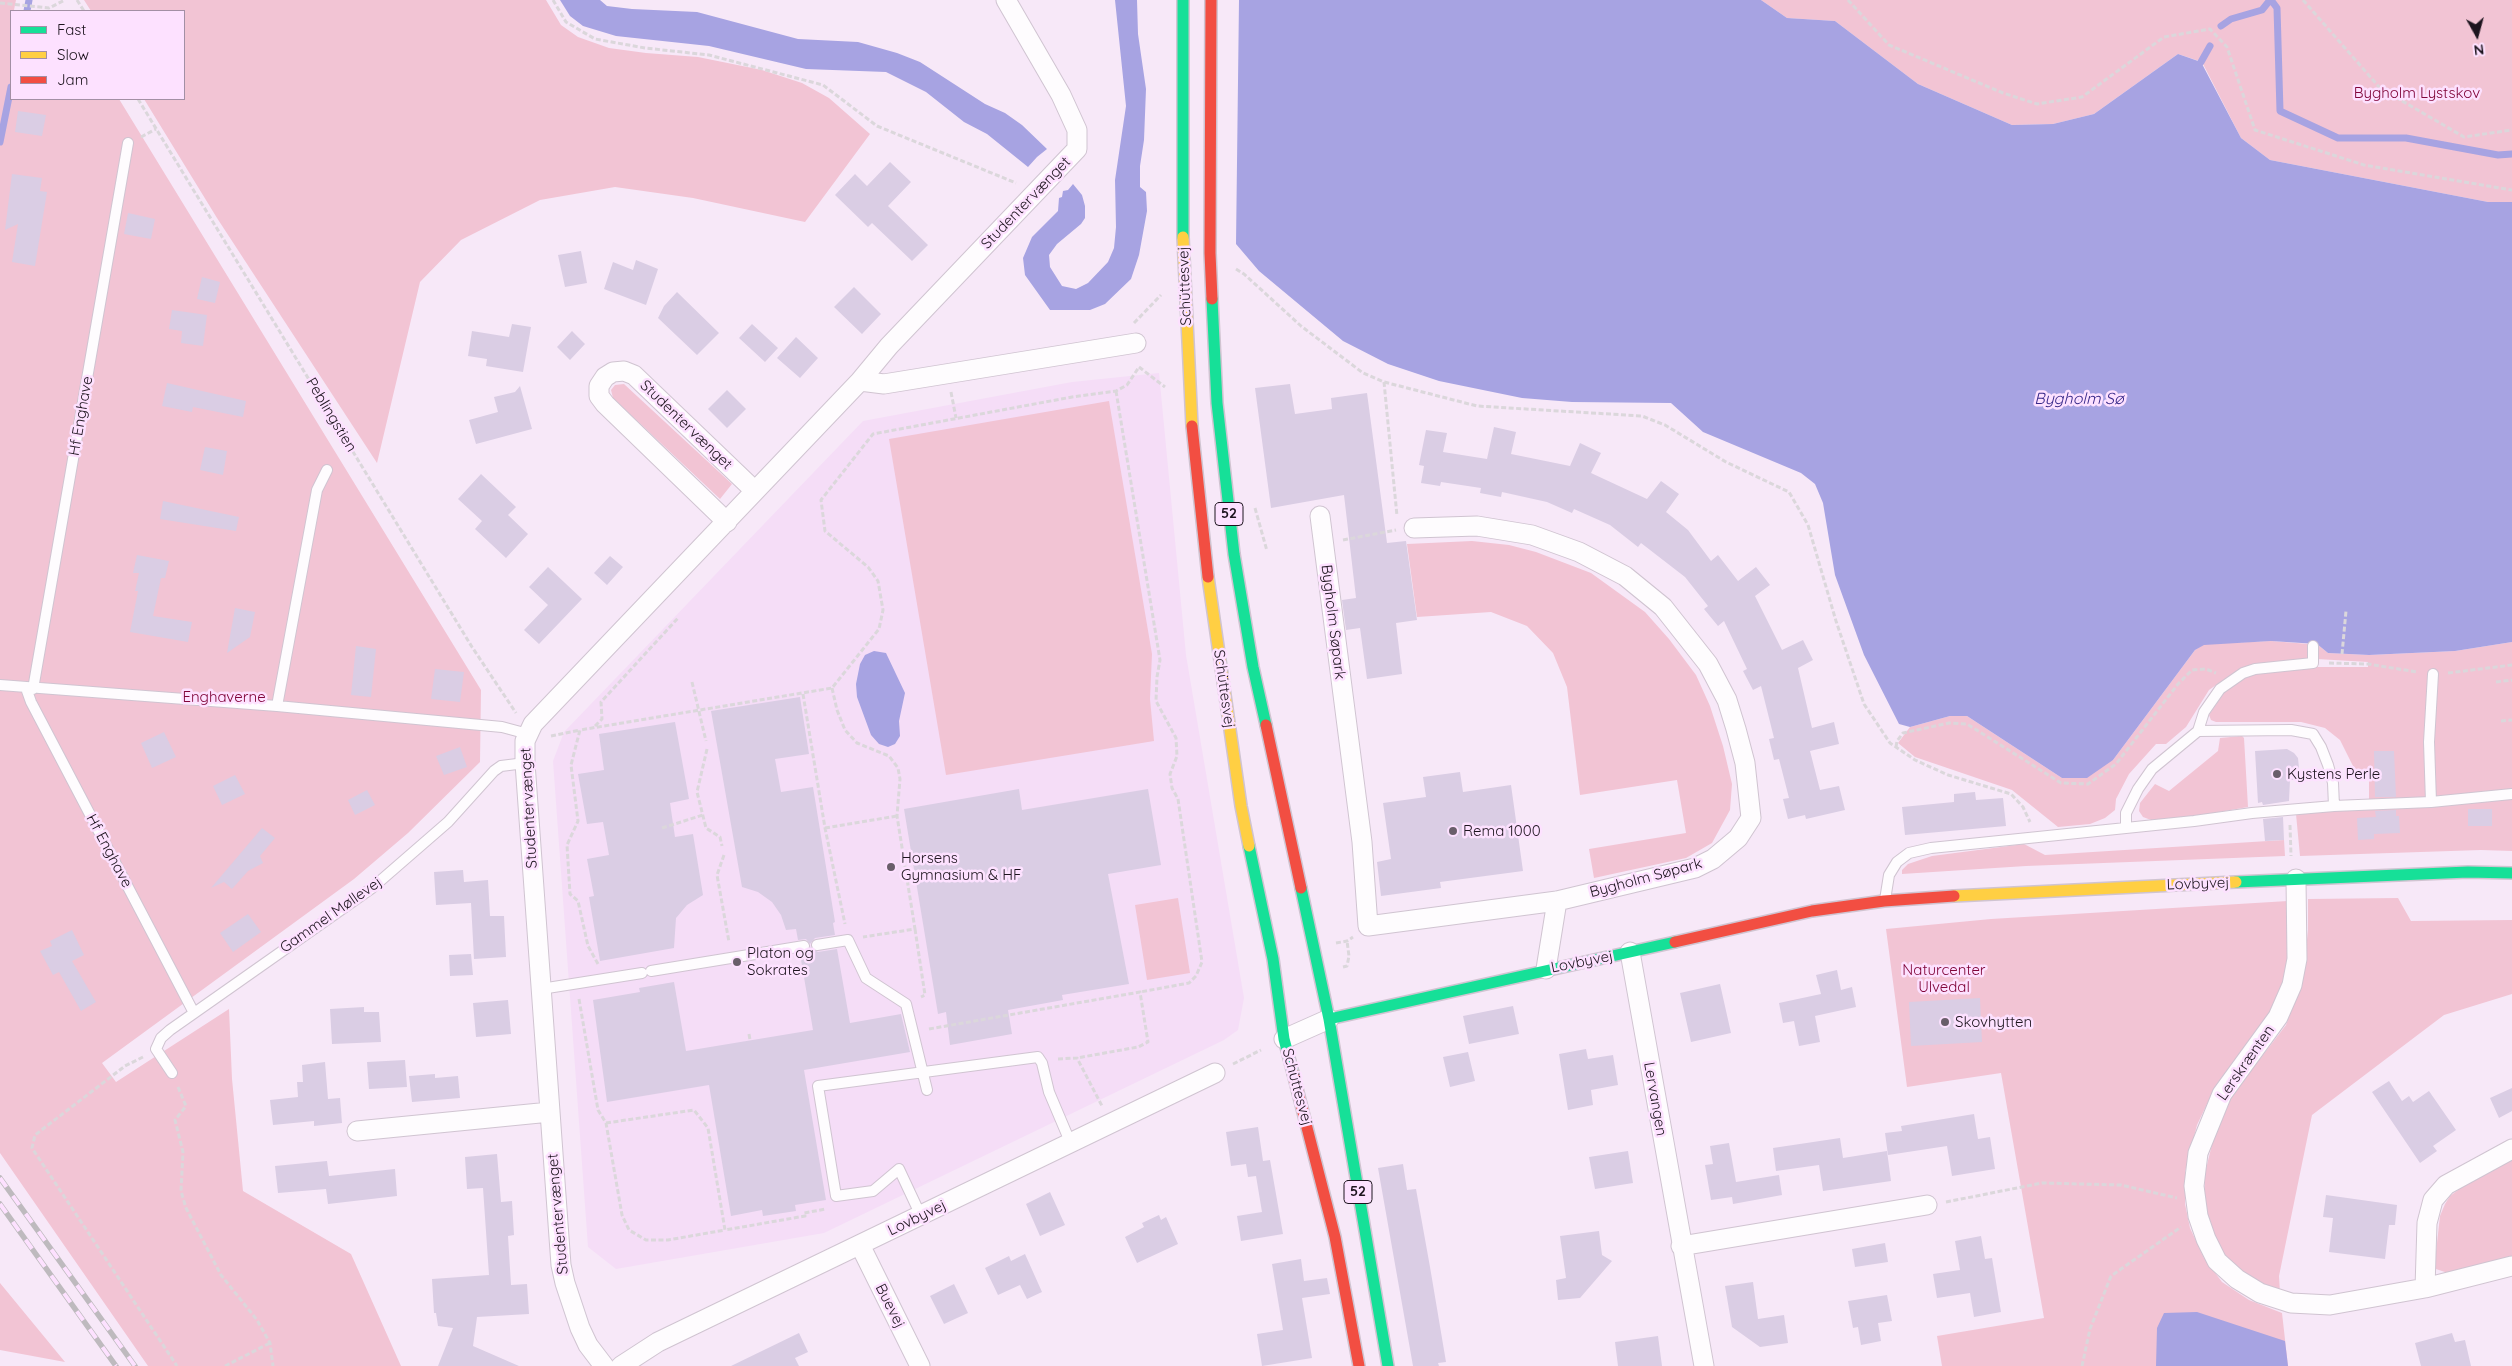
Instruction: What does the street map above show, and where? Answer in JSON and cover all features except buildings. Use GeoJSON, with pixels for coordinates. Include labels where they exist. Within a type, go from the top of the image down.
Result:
{"type":"FeatureCollection","features":[{"type":"Feature","properties":{"kind":"main road","name":"Schüttesvej"},"geometry":{"type":"LineString","coordinates":[[1183,0],[1183,246],[1190,405],[1206,560],[1240,796],[1273,959],[1284,1038],[1335,1236],[1359,1366]]}},
{"type":"Feature","properties":{"kind":"main road","name":"Schüttesvej"},"geometry":{"type":"LineString","coordinates":[[1211,0],[1210,253],[1217,403],[1234,554],[1253,667],[1329,1019],[1388,1366]]}},
{"type":"Feature","properties":{"kind":"main road","name":"Lovbyvej"},"geometry":{"type":"LineString","coordinates":[[1329,1019],[1812,911],[1884,901],[2016,891],[2468,872],[2512,872]]}},
{"type":"Feature","properties":{"kind":"street","name":"Studentervænget"},"geometry":{"type":"LineString","coordinates":[[604,1366],[588,1345],[580,1328],[565,1284],[561,1265],[524,763],[529,733],[754,490],[860,381],[889,346],[1077,150],[1077,130],[1061,95],[1006,0]]}},
{"type":"Feature","properties":{"kind":"street"},"geometry":{"type":"LineString","coordinates":[[860,381],[950,387],[1136,343]]}},
{"type":"Feature","properties":{"kind":"street","name":"Studentervænget"},"geometry":{"type":"LineString","coordinates":[[726,522],[604,404],[599,396],[599,386],[605,378],[612,372],[624,371],[634,375],[754,490]]}},
{"type":"Feature","properties":{"kind":"street","name":"Bygholm Søpark"},"geometry":{"type":"LineString","coordinates":[[1320,516],[1362,842],[1368,926],[1557,901],[1695,868],[1713,860],[1738,838],[1751,818],[1750,797],[1745,764],[1727,700],[1708,664],[1663,607],[1625,576],[1579,552],[1532,535],[1477,526],[1406,528]]}},
{"type":"Feature","properties":{"kind":"street","name":"Lerskrænten"},"geometry":{"type":"LineString","coordinates":[[2296,879],[2297,958],[2292,985],[2278,1017],[2222,1094],[2208,1123],[2198,1153],[2194,1186],[2197,1209],[2206,1238],[2217,1261],[2236,1280],[2260,1293],[2291,1303],[2330,1305],[2425,1288],[2512,1266]]}},
{"type":"Feature","properties":{"kind":"street"},"geometry":{"type":"LineString","coordinates":[[1546,969],[1557,901]]}},
{"type":"Feature","properties":{"kind":"street","name":"Lervangen"},"geometry":{"type":"LineString","coordinates":[[1630,952],[1681,1246],[1704,1366]]}},
{"type":"Feature","properties":{"kind":"street","name":"Lovbyvej"},"geometry":{"type":"LineString","coordinates":[[1284,1038],[1329,1019]]}},
{"type":"Feature","properties":{"kind":"street","name":"Lovbyvej"},"geometry":{"type":"LineString","coordinates":[[620,1366],[658,1342],[1111,1125],[1214,1073]]}},
{"type":"Feature","properties":{"kind":"street"},"geometry":{"type":"LineString","coordinates":[[357,1131],[550,1112]]}},
{"type":"Feature","properties":{"kind":"street"},"geometry":{"type":"LineString","coordinates":[[2425,1288],[2427,1223],[2434,1200],[2446,1185],[2512,1149]]}},
{"type":"Feature","properties":{"kind":"street"},"geometry":{"type":"LineString","coordinates":[[1681,1246],[1927,1205]]}},
{"type":"Feature","properties":{"kind":"street","name":"Buevej"},"geometry":{"type":"LineString","coordinates":[[860,1245],[920,1366]]}},
{"type":"Feature","properties":{"kind":"lane","name":"Hf Enghave"},"geometry":{"type":"LineString","coordinates":[[128,143],[30,688],[31,702],[194,1013]]}},
{"type":"Feature","properties":{"kind":"lane"},"geometry":{"type":"LineString","coordinates":[[277,706],[317,490],[328,470]]}},
{"type":"Feature","properties":{"kind":"lane"},"geometry":{"type":"LineString","coordinates":[[2126,827],[2126,812],[2138,789],[2152,769],[2198,731],[2204,712],[2220,689],[2242,673],[2255,669],[2313,663],[2313,646]]}},
{"type":"Feature","properties":{"kind":"lane"},"geometry":{"type":"LineString","coordinates":[[2431,802],[2429,742],[2433,674]]}},
{"type":"Feature","properties":{"kind":"lane"},"geometry":{"type":"LineString","coordinates":[[0,685],[277,706],[502,727],[529,733]]}},
{"type":"Feature","properties":{"kind":"lane"},"geometry":{"type":"LineString","coordinates":[[2198,731],[2291,730],[2312,734],[2321,747],[2328,765],[2333,783],[2334,806]]}},
{"type":"Feature","properties":{"kind":"lane","name":"Gammel Møllevej"},"geometry":{"type":"LineString","coordinates":[[156,1049],[161,1038],[194,1013],[372,888],[448,822],[494,770],[501,766],[524,763]]}},
{"type":"Feature","properties":{"kind":"lane"},"geometry":{"type":"LineString","coordinates":[[1884,901],[1889,875],[1897,862],[1909,853],[1931,848],[2334,806],[2431,802],[2512,794]]}},
{"type":"Feature","properties":{"kind":"lane"},"geometry":{"type":"LineString","coordinates":[[817,944],[848,940],[866,978],[906,1004],[927,1090]]}},
{"type":"Feature","properties":{"kind":"lane"},"geometry":{"type":"LineString","coordinates":[[541,989],[804,946]]}},
{"type":"Feature","properties":{"kind":"lane"},"geometry":{"type":"LineString","coordinates":[[156,1049],[172,1073]]}},
{"type":"Feature","properties":{"kind":"lane"},"geometry":{"type":"LineString","coordinates":[[921,1216],[899,1169],[873,1191],[836,1196],[818,1086],[1038,1057],[1041,1061],[1049,1092],[1071,1144]]}},
{"type":"Feature","properties":{"kind":"path"},"geometry":{"type":"LineString","coordinates":[[0,3],[48,8],[66,0]]}},
{"type":"Feature","properties":{"kind":"path"},"geometry":{"type":"LineString","coordinates":[[553,0],[566,22],[595,39],[645,48],[709,54],[823,85],[877,126],[1024,186],[1032,195]]}},
{"type":"Feature","properties":{"kind":"path"},"geometry":{"type":"LineString","coordinates":[[1848,0],[1889,44],[2003,93],[2037,104],[2082,96],[2164,37],[2210,29],[2227,48],[2255,130],[2364,165],[2512,190]]}},
{"type":"Feature","properties":{"kind":"path"},"geometry":{"type":"LineString","coordinates":[[2303,0],[2380,88],[2464,137],[2512,130]]}},
{"type":"Feature","properties":{"kind":"path","name":"Peblingstien"},"geometry":{"type":"LineString","coordinates":[[139,100],[506,702],[529,733]]}},
{"type":"Feature","properties":{"kind":"path"},"geometry":{"type":"LineString","coordinates":[[1210,253],[1244,274],[1301,326],[1363,373],[1384,382],[1477,406],[1642,416],[1666,425],[1726,462],[1789,492],[1808,525],[1836,622],[1864,704],[1890,743],[1915,760],[1948,775],[2011,794],[2023,806],[2036,836]]}},
{"type":"Feature","properties":{"kind":"path"},"geometry":{"type":"LineString","coordinates":[[529,733],[580,730],[832,688],[879,629],[883,610],[878,581],[868,567],[825,531],[821,500],[873,434],[1072,397],[1116,392],[1127,384],[1139,368],[1134,323]]}},
{"type":"Feature","properties":{"kind":"path"},"geometry":{"type":"LineString","coordinates":[[1139,368],[1190,405]]}},
{"type":"Feature","properties":{"kind":"path"},"geometry":{"type":"LineString","coordinates":[[1323,544],[1406,528],[1384,382]]}},
{"type":"Feature","properties":{"kind":"path"},"geometry":{"type":"LineString","coordinates":[[950,387],[956,418]]}},
{"type":"Feature","properties":{"kind":"path"},"geometry":{"type":"LineString","coordinates":[[913,1032],[1188,983],[1196,976],[1202,962],[1178,799],[1172,788],[1170,774],[1177,756],[1176,738],[1156,701],[1160,660],[1116,392]]}},
{"type":"Feature","properties":{"kind":"path"},"geometry":{"type":"LineString","coordinates":[[2342,654],[2346,611]]}},
{"type":"Feature","properties":{"kind":"path"},"geometry":{"type":"LineString","coordinates":[[580,730],[597,726],[603,714],[600,702],[648,653],[678,618]]}},
{"type":"Feature","properties":{"kind":"path"},"geometry":{"type":"LineString","coordinates":[[2313,663],[2368,664],[2433,674],[2512,666]]}},
{"type":"Feature","properties":{"kind":"path"},"geometry":{"type":"LineString","coordinates":[[1896,748],[1897,741],[1903,733],[1949,723],[1967,724],[2061,783],[2088,784],[2116,764],[2178,684],[2192,670],[2206,669],[2220,674],[2227,684]]}},
{"type":"Feature","properties":{"kind":"path"},"geometry":{"type":"LineString","coordinates":[[2496,682],[2512,680]]}},
{"type":"Feature","properties":{"kind":"path"},"geometry":{"type":"LineString","coordinates":[[692,682],[701,711],[706,741]]}},
{"type":"Feature","properties":{"kind":"path"},"geometry":{"type":"LineString","coordinates":[[832,688],[837,710],[846,730],[857,743],[889,756],[898,768],[900,779],[897,816],[925,995],[906,1004]]}},
{"type":"Feature","properties":{"kind":"path"},"geometry":{"type":"LineString","coordinates":[[803,694],[825,828],[848,940],[915,929]]}},
{"type":"Feature","properties":{"kind":"path"},"geometry":{"type":"LineString","coordinates":[[2501,721],[2512,720]]}},
{"type":"Feature","properties":{"kind":"path"},"geometry":{"type":"LineString","coordinates":[[580,730],[571,765],[578,821],[567,846],[570,894],[578,901],[588,946],[598,963],[601,979]]}},
{"type":"Feature","properties":{"kind":"path"},"geometry":{"type":"LineString","coordinates":[[707,749],[698,792],[706,828],[720,837],[722,846]]}},
{"type":"Feature","properties":{"kind":"path"},"geometry":{"type":"LineString","coordinates":[[662,828],[703,815]]}},
{"type":"Feature","properties":{"kind":"path"},"geometry":{"type":"LineString","coordinates":[[825,828],[897,816]]}},
{"type":"Feature","properties":{"kind":"path"},"geometry":{"type":"LineString","coordinates":[[2290,840],[2291,855]]}},
{"type":"Feature","properties":{"kind":"path"},"geometry":{"type":"LineString","coordinates":[[724,855],[717,876],[732,958]]}},
{"type":"Feature","properties":{"kind":"path"},"geometry":{"type":"LineString","coordinates":[[576,983],[598,1110],[606,1123],[622,1215],[630,1230],[646,1240],[668,1240],[805,1216],[804,1213],[827,1209],[836,1196]]}},
{"type":"Feature","properties":{"kind":"path"},"geometry":{"type":"LineString","coordinates":[[1041,1061],[1077,1058],[1138,1048],[1148,1042],[1140,992]]}},
{"type":"Feature","properties":{"kind":"path"},"geometry":{"type":"LineString","coordinates":[[749,1034],[750,1040]]}},
{"type":"Feature","properties":{"kind":"path"},"geometry":{"type":"LineString","coordinates":[[1214,1073],[1284,1038]]}},
{"type":"Feature","properties":{"kind":"path"},"geometry":{"type":"LineString","coordinates":[[156,1049],[125,1066],[35,1134],[32,1148],[177,1366]]}},
{"type":"Feature","properties":{"kind":"path"},"geometry":{"type":"LineString","coordinates":[[1077,1058],[1090,1080],[1111,1125]]}},
{"type":"Feature","properties":{"kind":"path"},"geometry":{"type":"LineString","coordinates":[[172,1073],[186,1106],[175,1120],[183,1152],[182,1191],[186,1208],[221,1275],[257,1320],[270,1343],[273,1366]]}},
{"type":"Feature","properties":{"kind":"path"},"geometry":{"type":"LineString","coordinates":[[606,1123],[694,1110],[708,1128],[725,1230]]}},
{"type":"Feature","properties":{"kind":"path"},"geometry":{"type":"LineString","coordinates":[[1927,1205],[2042,1183],[2121,1185],[2197,1209]]}},
{"type":"Feature","properties":{"kind":"path"},"geometry":{"type":"LineString","coordinates":[[2082,1366],[2090,1329],[2111,1276],[2197,1209]]}},
{"type":"Feature","properties":{"kind":"path"},"geometry":{"type":"LineString","coordinates":[[225,1366],[270,1343]]}},
{"type":"Feature","properties":{"kind":"shaded area","name":"Horsens Gymnasium & HF"},"geometry":{"type":"Polygon","coordinates":[[[1159,373],[1186,655],[1244,998],[1238,1030],[1224,1040],[824,1233],[616,1269],[588,1247],[553,761],[564,732],[863,421],[1072,382],[1159,373]]]}},
{"type":"Feature","properties":{"kind":"green space","name":"Enghaverne"},"geometry":{"type":"Polygon","coordinates":[[[0,0],[16,0],[14,10],[10,10],[10,100],[120,100],[481,690],[480,762],[408,833],[354,879],[102,1063],[116,1082],[229,1009],[232,1079],[243,1191],[351,1254],[401,1366],[148,1366],[0,1153],[0,0]]]}},
{"type":"Feature","properties":{"kind":"green space"},"geometry":{"type":"Polygon","coordinates":[[[84,0],[546,0],[561,25],[578,37],[609,48],[698,57],[762,70],[802,83],[829,98],[870,134],[805,222],[693,198],[615,187],[540,200],[461,240],[420,282],[377,463],[217,218],[145,100],[185,100],[185,10],[90,10],[84,0]]]}},
{"type":"Feature","properties":{"kind":"green space","name":"Bygholm Lystskov"},"geometry":{"type":"Polygon","coordinates":[[[1761,0],[2512,0],[2512,202],[2488,202],[2270,160],[2241,138],[2202,62],[2178,54],[2094,114],[2053,124],[2012,125],[1918,84],[1835,21],[1787,18],[1761,0]]]}},
{"type":"Feature","properties":{"kind":"green space"},"geometry":{"type":"Polygon","coordinates":[[[624,384],[732,484],[720,499],[613,398],[611,390],[615,385],[624,384]]]}},
{"type":"Feature","properties":{"kind":"green space"},"geometry":{"type":"Polygon","coordinates":[[[1109,401],[1152,654],[1150,699],[1154,741],[946,775],[889,439],[1109,401]]]}},
{"type":"Feature","properties":{"kind":"green space"},"geometry":{"type":"Polygon","coordinates":[[[1472,541],[1509,545],[1536,552],[1591,573],[1645,612],[1669,639],[1696,675],[1710,706],[1723,746],[1732,784],[1730,810],[1712,843],[1686,858],[1594,878],[1589,849],[1686,833],[1677,780],[1580,795],[1567,687],[1553,653],[1527,626],[1491,612],[1417,617],[1407,544],[1472,541]]]}},
{"type":"Feature","properties":{"kind":"green space"},"geometry":{"type":"Polygon","coordinates":[[[2271,641],[2309,644],[2309,658],[2254,665],[2240,669],[2209,690],[2186,727],[2166,744],[2156,744],[2129,774],[2116,799],[2115,810],[2105,818],[2090,824],[2058,827],[2012,790],[1915,757],[1898,743],[1910,727],[1950,716],[1967,716],[2062,778],[2113,760],[2195,650],[2204,644],[2271,641]]]}},
{"type":"Feature","properties":{"kind":"green space"},"geometry":{"type":"Polygon","coordinates":[[[2512,642],[2512,851],[2481,850],[2300,856],[2296,814],[2369,808],[2369,772],[2355,770],[2340,740],[2325,728],[2301,722],[2216,722],[2211,720],[2209,715],[2224,693],[2243,678],[2256,674],[2311,667],[2368,667],[2368,662],[2317,659],[2317,644],[2328,653],[2369,655],[2455,651],[2512,642]]]}},
{"type":"Feature","properties":{"kind":"green space"},"geometry":{"type":"Polygon","coordinates":[[[2242,736],[2244,738],[2248,807],[2202,815],[2151,820],[2143,817],[2139,811],[2140,803],[2155,784],[2169,791],[2218,751],[2220,738],[2242,736]]]}},
{"type":"Feature","properties":{"kind":"green space"},"geometry":{"type":"Polygon","coordinates":[[[2284,840],[2285,856],[2026,866],[1902,874],[1902,870],[1908,864],[1932,856],[2024,844],[2045,855],[2284,840]]]}},
{"type":"Feature","properties":{"kind":"green space"},"geometry":{"type":"Polygon","coordinates":[[[1178,898],[1190,973],[1147,980],[1135,905],[1178,898]]]}},
{"type":"Feature","properties":{"kind":"green space"},"geometry":{"type":"Polygon","coordinates":[[[2398,898],[2411,921],[2512,920],[2512,994],[2444,1015],[2312,1115],[2279,1276],[2280,1293],[2262,1286],[2242,1272],[2222,1254],[2208,1223],[2204,1203],[2205,1173],[2216,1128],[2231,1097],[2286,1025],[2303,977],[2308,930],[2308,899],[2398,898]]]}},
{"type":"Feature","properties":{"kind":"green space","name":"Naturcenter Ulvedal"},"geometry":{"type":"Polygon","coordinates":[[[2288,901],[2290,933],[2286,974],[2269,1016],[2216,1085],[2197,1125],[2185,1172],[2185,1204],[2190,1228],[2204,1258],[2222,1282],[2249,1300],[2282,1313],[2288,1366],[1942,1366],[1937,1336],[2044,1318],[2001,1073],[1907,1087],[1886,929],[1991,919],[2288,901]]]}},
{"type":"Feature","properties":{"kind":"green space"},"geometry":{"type":"Polygon","coordinates":[[[2512,1159],[2512,1257],[2451,1274],[2436,1269],[2435,1261],[2440,1216],[2450,1196],[2474,1178],[2512,1159]]]}},
{"type":"Feature","properties":{"kind":"green space"},"geometry":{"type":"Polygon","coordinates":[[[0,1283],[65,1362],[0,1350],[0,1283]]]}},
{"type":"Feature","properties":{"kind":"water"},"geometry":{"type":"Polygon","coordinates":[[[560,0],[600,0],[607,6],[697,12],[798,39],[858,42],[897,53],[920,62],[985,104],[1005,113],[1022,125],[1047,149],[1028,167],[987,134],[964,122],[926,92],[886,72],[806,69],[709,46],[616,36],[583,26],[570,16],[560,0]]]}},
{"type":"Feature","properties":{"kind":"water"},"geometry":{"type":"Polygon","coordinates":[[[1115,0],[1137,0],[1138,34],[1146,89],[1140,187],[1146,192],[1147,211],[1139,255],[1131,279],[1105,304],[1090,310],[1050,310],[1025,275],[1023,258],[1032,237],[1058,211],[1059,198],[1062,197],[1063,191],[1068,190],[1073,184],[1082,195],[1085,206],[1085,218],[1081,224],[1057,244],[1049,255],[1050,267],[1062,286],[1076,289],[1088,283],[1108,262],[1114,248],[1116,227],[1115,180],[1126,106],[1115,0]]]}},
{"type":"Feature","properties":{"kind":"water","name":"Bygholm Sø"},"geometry":{"type":"Polygon","coordinates":[[[1239,0],[1761,0],[1787,18],[1835,21],[1918,84],[2012,125],[2053,124],[2094,114],[2178,54],[2201,62],[2241,138],[2270,160],[2488,202],[2512,202],[2512,642],[2455,651],[2369,655],[2328,653],[2317,644],[2271,641],[2204,645],[2195,650],[2113,760],[2087,778],[2062,778],[1967,716],[1950,716],[1910,727],[1899,724],[1864,655],[1835,575],[1823,503],[1815,484],[1801,473],[1703,432],[1671,403],[1572,402],[1522,398],[1439,381],[1388,364],[1343,341],[1259,271],[1236,244],[1239,0]]]}},
{"type":"Feature","properties":{"kind":"water"},"geometry":{"type":"Polygon","coordinates":[[[874,651],[886,653],[905,693],[899,721],[900,736],[895,744],[888,747],[879,744],[871,735],[857,697],[856,684],[860,664],[865,655],[874,651]]]}},
{"type":"Feature","properties":{"kind":"water"},"geometry":{"type":"Polygon","coordinates":[[[2197,1312],[2285,1341],[2288,1366],[2156,1366],[2157,1328],[2164,1313],[2197,1312]]]}},
{"type":"Feature","properties":{"kind":"waterway"},"geometry":{"type":"LineString","coordinates":[[27,10],[29,0]]}},
{"type":"Feature","properties":{"kind":"waterway"},"geometry":{"type":"LineString","coordinates":[[2221,26],[2231,19],[2262,10],[2270,0]]}},
{"type":"Feature","properties":{"kind":"waterway"},"geometry":{"type":"LineString","coordinates":[[2271,0],[2277,8],[2280,111],[2338,138],[2406,138],[2498,155],[2512,154]]}},
{"type":"Feature","properties":{"kind":"waterway"},"geometry":{"type":"LineString","coordinates":[[2201,62],[2210,46]]}},
{"type":"Feature","properties":{"kind":"waterway"},"geometry":{"type":"LineString","coordinates":[[0,142],[10,92]]}},
{"type":"Feature","properties":{"kind":"railway"},"geometry":{"type":"LineString","coordinates":[[0,1178],[135,1366]]}},
{"type":"Feature","properties":{"kind":"railway"},"geometry":{"type":"LineString","coordinates":[[0,1204],[116,1366]]}},
{"type":"Feature","properties":{"kind":"traffic: fast"},"geometry":{"type":"LineString","coordinates":[[1183,0],[1183,237]]}},
{"type":"Feature","properties":{"kind":"traffic: fast"},"geometry":{"type":"LineString","coordinates":[[1212,299],[1217,403],[1234,554],[1253,667],[1266,725]]}},
{"type":"Feature","properties":{"kind":"traffic: fast"},"geometry":{"type":"LineString","coordinates":[[1249,846],[1273,959],[1284,1039],[1293,1073]]}},
{"type":"Feature","properties":{"kind":"traffic: fast"},"geometry":{"type":"LineString","coordinates":[[2236,882],[2468,872],[2512,873]]}},
{"type":"Feature","properties":{"kind":"traffic: fast"},"geometry":{"type":"LineString","coordinates":[[1301,888],[1329,1019],[1388,1366]]}},
{"type":"Feature","properties":{"kind":"traffic: fast"},"geometry":{"type":"LineString","coordinates":[[1329,1019],[1675,942]]}},
{"type":"Feature","properties":{"kind":"traffic: slow"},"geometry":{"type":"LineString","coordinates":[[1183,237],[1192,426]]}},
{"type":"Feature","properties":{"kind":"traffic: slow"},"geometry":{"type":"LineString","coordinates":[[1208,577],[1241,806],[1249,846]]}},
{"type":"Feature","properties":{"kind":"traffic: slow"},"geometry":{"type":"LineString","coordinates":[[1954,896],[2236,882]]}},
{"type":"Feature","properties":{"kind":"traffic: jam"},"geometry":{"type":"LineString","coordinates":[[1211,0],[1210,253],[1212,299]]}},
{"type":"Feature","properties":{"kind":"traffic: jam"},"geometry":{"type":"LineString","coordinates":[[1192,426],[1208,577]]}},
{"type":"Feature","properties":{"kind":"traffic: jam"},"geometry":{"type":"LineString","coordinates":[[1266,725],[1301,888]]}},
{"type":"Feature","properties":{"kind":"traffic: jam"},"geometry":{"type":"LineString","coordinates":[[1675,942],[1812,911],[1884,901],[1954,896]]}},
{"type":"Feature","properties":{"kind":"traffic: jam"},"geometry":{"type":"LineString","coordinates":[[1293,1073],[1335,1237],[1359,1366]]}},
{"type":"Feature","properties":{"kind":"place","name":"Kystens Perle"},"geometry":{"type":"Point","coordinates":[2277,774]}},
{"type":"Feature","properties":{"kind":"place","name":"Rema 1000"},"geometry":{"type":"Point","coordinates":[1453,831]}},
{"type":"Feature","properties":{"kind":"place","name":"Horsens Gymnasium & HF"},"geometry":{"type":"Point","coordinates":[891,867]}},
{"type":"Feature","properties":{"kind":"place","name":"Platon og Sokrates"},"geometry":{"type":"Point","coordinates":[737,962]}},
{"type":"Feature","properties":{"kind":"place","name":"Skovhytten"},"geometry":{"type":"Point","coordinates":[1945,1022]}}]}
